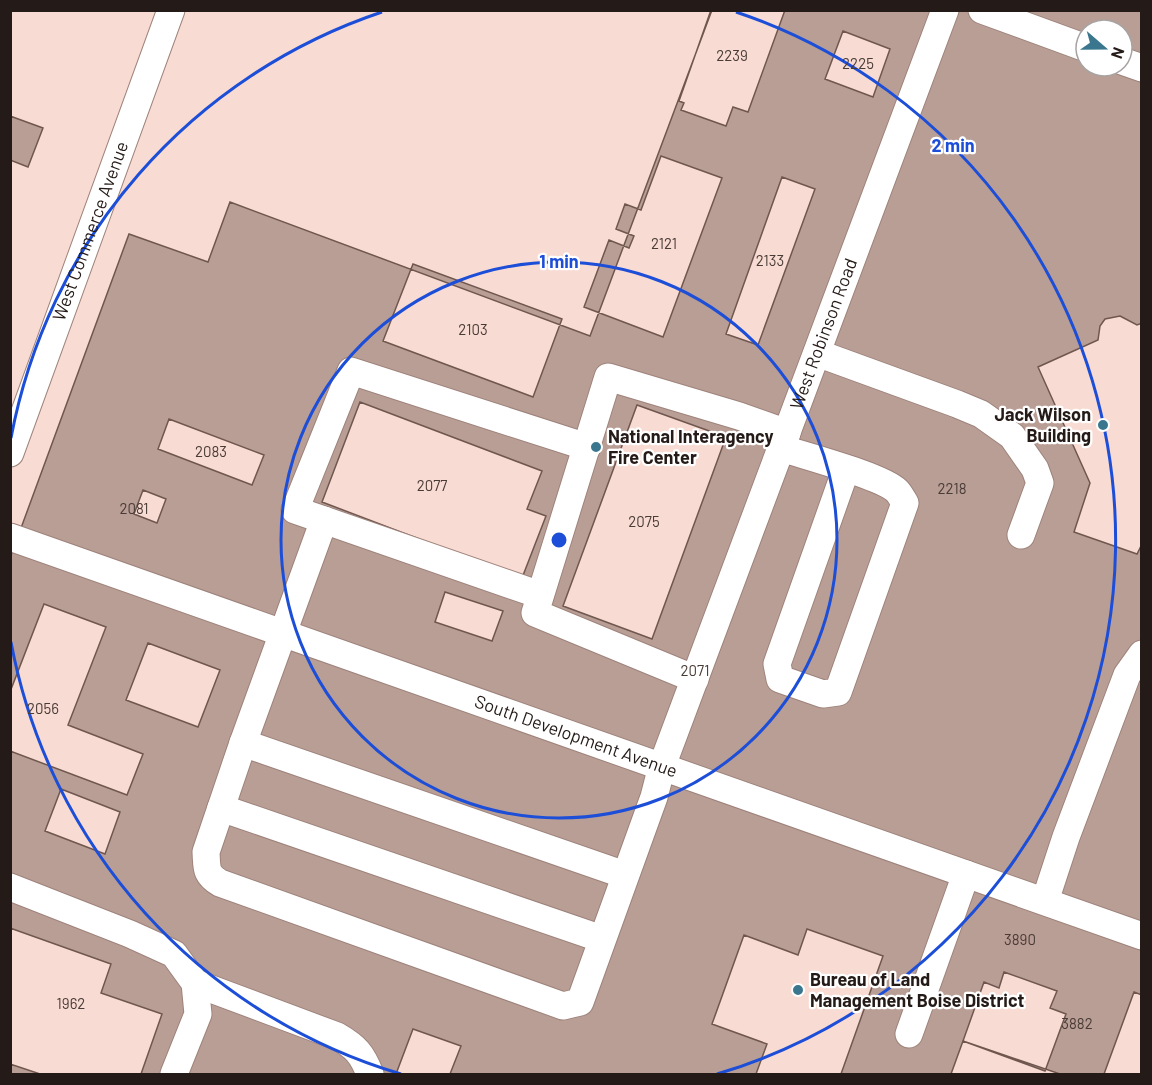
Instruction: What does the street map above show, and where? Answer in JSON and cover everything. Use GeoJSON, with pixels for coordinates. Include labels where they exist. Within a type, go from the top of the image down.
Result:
{"type":"FeatureCollection","features":[{"type":"Feature","properties":{"kind":"street","name":"West Commerce Avenue"},"geometry":{"type":"LineString","coordinates":[[10,453],[171,10]]}},
{"type":"Feature","properties":{"kind":"street","name":"West Robinson Road"},"geometry":{"type":"LineString","coordinates":[[222,808],[206,852],[207,870],[211,878],[220,884],[563,1005],[580,1002],[654,797],[662,766],[945,10]]}},
{"type":"Feature","properties":{"kind":"street"},"geometry":{"type":"LineString","coordinates":[[982,10],[1074,44]]}},
{"type":"Feature","properties":{"kind":"street"},"geometry":{"type":"LineString","coordinates":[[817,353],[981,414],[1012,436],[1035,469],[1040,483],[1021,535]]}},
{"type":"Feature","properties":{"kind":"street"},"geometry":{"type":"LineString","coordinates":[[540,595],[296,510],[351,371],[587,447]]}},
{"type":"Feature","properties":{"kind":"street"},"geometry":{"type":"LineString","coordinates":[[699,668],[535,613],[608,377],[739,416],[784,440],[846,469],[880,481],[897,491],[905,503],[838,692],[823,694],[780,680],[777,664],[846,469]]}},
{"type":"Feature","properties":{"kind":"street"},"geometry":{"type":"LineString","coordinates":[[324,520],[243,743],[222,808],[602,939]]}},
{"type":"Feature","properties":{"kind":"street","name":"South Development Avenue"},"geometry":{"type":"LineString","coordinates":[[10,537],[1142,936]]}},
{"type":"Feature","properties":{"kind":"street"},"geometry":{"type":"LineString","coordinates":[[1045,902],[1066,837],[1127,675],[1142,654]]}},
{"type":"Feature","properties":{"kind":"street"},"geometry":{"type":"LineString","coordinates":[[243,743],[625,875]]}},
{"type":"Feature","properties":{"kind":"street"},"geometry":{"type":"LineString","coordinates":[[909,1034],[966,874]]}},
{"type":"Feature","properties":{"kind":"street"},"geometry":{"type":"LineString","coordinates":[[10,887],[130,934],[174,954],[195,982],[198,1014],[174,1074]]}},
{"type":"Feature","properties":{"kind":"street"},"geometry":{"type":"LineString","coordinates":[[195,982],[337,1036],[355,1047],[365,1061],[370,1074]]}},
{"type":"Feature","properties":{"kind":"building"},"geometry":{"type":"Polygon","coordinates":[[[711,10],[785,10],[748,112],[733,107],[726,126],[681,110],[684,103],[679,101],[711,10]]]}},
{"type":"Feature","properties":{"kind":"building","name":"National Interagency Fire Center"},"geometry":{"type":"Polygon","coordinates":[[[712,10],[1142,10],[1142,1074],[1060,1074],[963,1041],[951,1074],[10,1074],[10,558],[129,234],[208,262],[230,202],[590,336],[712,10]]]}},
{"type":"Feature","properties":{"kind":"building"},"geometry":{"type":"Polygon","coordinates":[[[843,31],[890,49],[873,97],[825,79],[843,31]]]}},
{"type":"Feature","properties":{"kind":"building"},"geometry":{"type":"Polygon","coordinates":[[[10,116],[43,128],[28,167],[10,160],[10,116]]]}},
{"type":"Feature","properties":{"kind":"building"},"geometry":{"type":"Polygon","coordinates":[[[661,156],[722,178],[663,337],[584,307],[609,240],[629,248],[634,236],[616,229],[625,204],[641,210],[661,156]]]}},
{"type":"Feature","properties":{"kind":"building"},"geometry":{"type":"Polygon","coordinates":[[[782,177],[815,189],[758,345],[726,334],[782,177]]]}},
{"type":"Feature","properties":{"kind":"building"},"geometry":{"type":"Polygon","coordinates":[[[413,264],[562,319],[533,397],[383,341],[413,264]]]}},
{"type":"Feature","properties":{"kind":"building","name":"Jack Wilson Building"},"geometry":{"type":"Polygon","coordinates":[[[1120,316],[1137,325],[1142,323],[1142,544],[1137,554],[1074,532],[1090,483],[1038,367],[1098,340],[1100,326],[1105,319],[1120,316]]]}},
{"type":"Feature","properties":{"kind":"building"},"geometry":{"type":"Polygon","coordinates":[[[360,402],[542,471],[527,509],[546,516],[522,578],[322,502],[360,402]]]}},
{"type":"Feature","properties":{"kind":"building"},"geometry":{"type":"Polygon","coordinates":[[[637,405],[726,437],[652,639],[563,606],[637,405]]]}},
{"type":"Feature","properties":{"kind":"building"},"geometry":{"type":"Polygon","coordinates":[[[169,419],[264,455],[252,485],[158,449],[169,419]]]}},
{"type":"Feature","properties":{"kind":"building"},"geometry":{"type":"Polygon","coordinates":[[[143,490],[166,499],[157,523],[134,514],[143,490]]]}},
{"type":"Feature","properties":{"kind":"building"},"geometry":{"type":"Polygon","coordinates":[[[445,592],[503,611],[492,641],[435,622],[445,592]]]}},
{"type":"Feature","properties":{"kind":"building"},"geometry":{"type":"Polygon","coordinates":[[[44,604],[106,627],[68,725],[143,754],[127,795],[10,751],[10,692],[44,604]]]}},
{"type":"Feature","properties":{"kind":"building"},"geometry":{"type":"Polygon","coordinates":[[[148,643],[220,670],[198,727],[126,700],[148,643]]]}},
{"type":"Feature","properties":{"kind":"building"},"geometry":{"type":"Polygon","coordinates":[[[61,789],[120,812],[105,854],[45,831],[61,789]]]}},
{"type":"Feature","properties":{"kind":"building"},"geometry":{"type":"Polygon","coordinates":[[[10,928],[111,964],[101,993],[162,1014],[141,1074],[40,1074],[10,1064],[10,928]]]}},
{"type":"Feature","properties":{"kind":"building","name":"Bureau of Land Management Boise District"},"geometry":{"type":"Polygon","coordinates":[[[807,929],[883,956],[841,1074],[756,1074],[767,1044],[712,1024],[744,935],[798,955],[807,929]]]}},
{"type":"Feature","properties":{"kind":"building"},"geometry":{"type":"Polygon","coordinates":[[[1004,972],[1057,991],[1050,1008],[1066,1014],[1045,1071],[963,1041],[984,982],[999,988],[1004,972]]]}},
{"type":"Feature","properties":{"kind":"building"},"geometry":{"type":"Polygon","coordinates":[[[1134,992],[1142,995],[1142,1074],[1104,1074],[1134,992]]]}},
{"type":"Feature","properties":{"kind":"building"},"geometry":{"type":"Polygon","coordinates":[[[413,1029],[461,1046],[450,1074],[396,1074],[413,1029]]]}},
{"type":"Feature","properties":{"kind":"place","name":"Jack Wilson Building"},"geometry":{"type":"Point","coordinates":[1103,425]}},
{"type":"Feature","properties":{"kind":"place","name":"National Interagency Fire Center"},"geometry":{"type":"Point","coordinates":[596,447]}},
{"type":"Feature","properties":{"kind":"place","name":"Bureau of Land Management Boise District"},"geometry":{"type":"Point","coordinates":[798,990]}}]}
